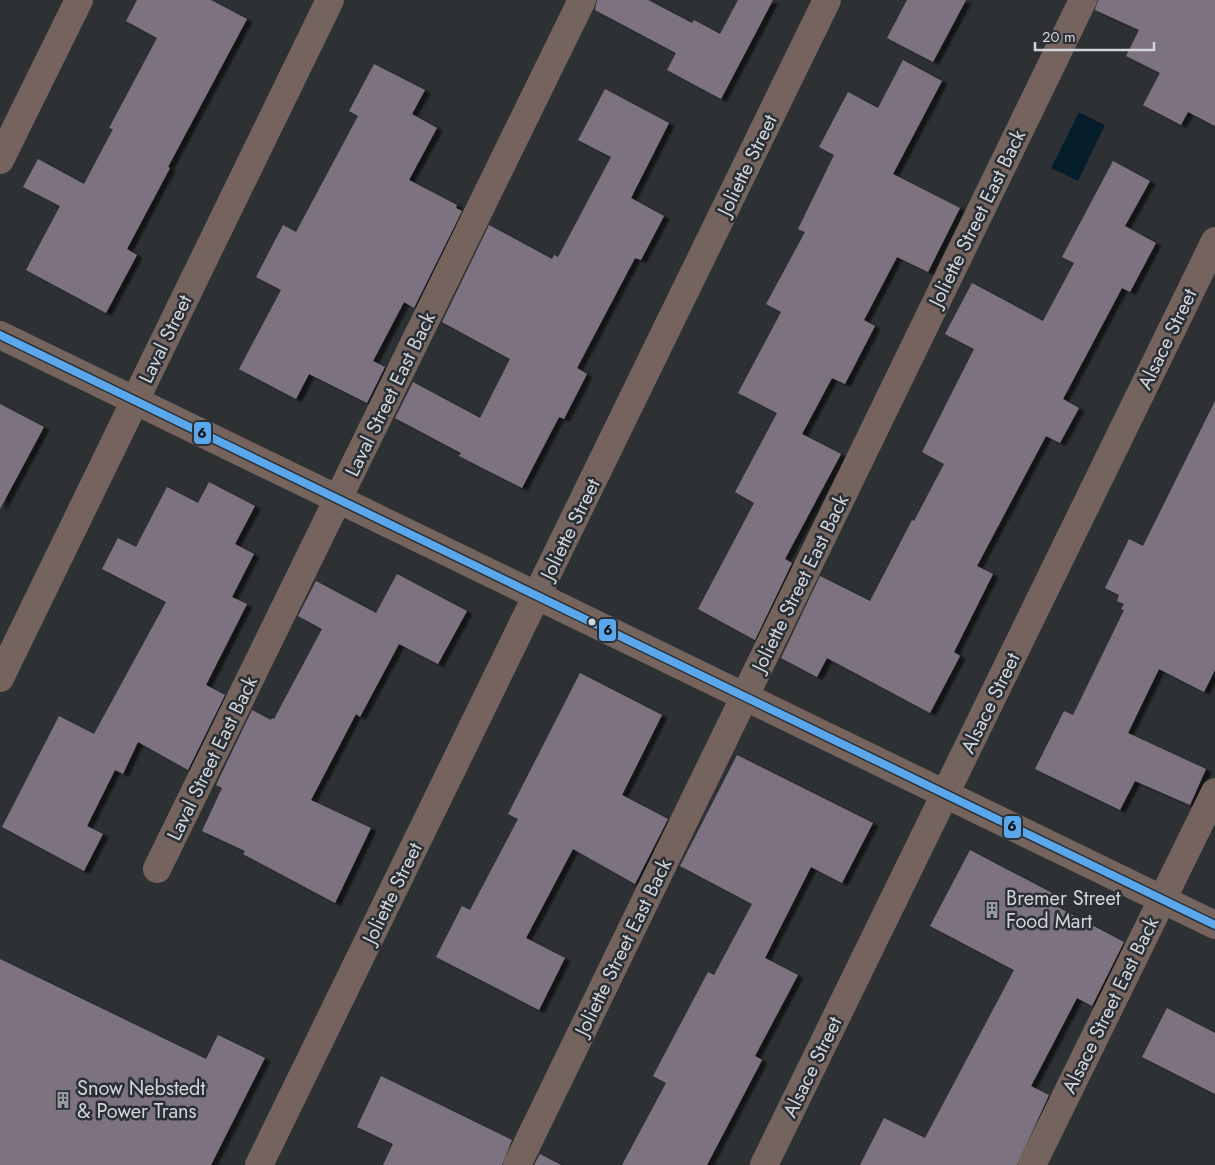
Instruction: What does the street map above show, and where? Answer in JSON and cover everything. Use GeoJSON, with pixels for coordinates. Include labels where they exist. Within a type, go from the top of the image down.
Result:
{"type":"FeatureCollection","features":[{"type":"Feature","properties":{"kind":"street"},"geometry":{"type":"LineString","coordinates":[[0,160],[79,0]]}},
{"type":"Feature","properties":{"kind":"street","name":"Laval Street"},"geometry":{"type":"LineString","coordinates":[[0,678],[330,0]]}},
{"type":"Feature","properties":{"kind":"street","name":"Laval Street East Back"},"geometry":{"type":"LineString","coordinates":[[157,868],[582,0]]}},
{"type":"Feature","properties":{"kind":"street","name":"Joliette Street"},"geometry":{"type":"LineString","coordinates":[[259,1165],[827,0]]}},
{"type":"Feature","properties":{"kind":"street","name":"Joliette Street East Back"},"geometry":{"type":"LineString","coordinates":[[517,1165],[1083,0]]}},
{"type":"Feature","properties":{"kind":"street","name":"Alsace Street"},"geometry":{"type":"LineString","coordinates":[[764,1165],[946,796],[1215,241]]}},
{"type":"Feature","properties":{"kind":"street"},"geometry":{"type":"LineString","coordinates":[[0,335],[745,696],[946,796],[1163,898],[1215,925]]}},
{"type":"Feature","properties":{"kind":"street","name":"Alsace Street East Back"},"geometry":{"type":"LineString","coordinates":[[1032,1165],[1215,792]]}},
{"type":"Feature","properties":{"kind":"water"},"geometry":{"type":"Polygon","coordinates":[[[1079,112],[1105,125],[1078,181],[1051,168],[1079,112]]]}},
{"type":"Feature","properties":{"kind":"building"},"geometry":{"type":"Polygon","coordinates":[[[137,0],[211,0],[247,19],[168,167],[170,168],[127,249],[137,255],[106,313],[26,270],[60,206],[23,187],[38,159],[84,184],[113,129],[109,128],[157,38],[126,21],[137,0]]]}},
{"type":"Feature","properties":{"kind":"building"},"geometry":{"type":"Polygon","coordinates":[[[597,0],[648,0],[692,23],[694,20],[720,34],[738,0],[773,0],[721,99],[667,70],[676,53],[595,10],[597,0]]]}},
{"type":"Feature","properties":{"kind":"building"},"geometry":{"type":"Polygon","coordinates":[[[907,0],[966,0],[933,62],[887,38],[907,0]]]}},
{"type":"Feature","properties":{"kind":"building"},"geometry":{"type":"Polygon","coordinates":[[[1098,0],[1215,0],[1215,126],[1188,112],[1181,125],[1143,105],[1160,73],[1126,56],[1139,30],[1095,10],[1098,0]]]}},
{"type":"Feature","properties":{"kind":"building"},"geometry":{"type":"Polygon","coordinates":[[[903,60],[942,81],[893,174],[960,208],[928,272],[897,257],[864,320],[875,326],[845,384],[832,378],[802,434],[841,454],[785,559],[792,563],[755,640],[698,609],[754,503],[735,492],[777,413],[738,393],[781,312],[766,304],[805,232],[798,229],[834,155],[819,147],[848,92],[878,108],[903,60]]]}},
{"type":"Feature","properties":{"kind":"building"},"geometry":{"type":"Polygon","coordinates":[[[374,64],[425,90],[412,114],[437,128],[409,180],[457,205],[456,208],[462,211],[414,308],[404,302],[373,361],[385,367],[367,403],[309,374],[296,399],[239,369],[281,290],[256,277],[283,225],[296,232],[358,116],[349,111],[374,64]]]}},
{"type":"Feature","properties":{"kind":"building"},"geometry":{"type":"Polygon","coordinates":[[[605,89],[669,123],[631,198],[664,216],[641,260],[635,258],[577,368],[587,374],[564,419],[559,417],[522,488],[459,456],[461,453],[395,418],[413,382],[480,418],[510,359],[442,322],[489,225],[552,259],[554,255],[558,257],[611,157],[578,140],[605,89]]]}},
{"type":"Feature","properties":{"kind":"building"},"geometry":{"type":"Polygon","coordinates":[[[1113,161],[1150,181],[1125,226],[1156,243],[1130,292],[1122,288],[1063,399],[1079,408],[1060,443],[1046,436],[977,566],[993,574],[954,652],[960,656],[930,713],[827,658],[817,677],[781,658],[820,576],[870,601],[912,520],[914,521],[944,464],[922,452],[974,349],[945,334],[972,283],[1043,321],[1074,263],[1062,257],[1113,161]]]}},
{"type":"Feature","properties":{"kind":"building"},"geometry":{"type":"Polygon","coordinates":[[[1215,401],[1215,670],[1204,692],[1159,669],[1128,733],[1206,769],[1190,805],[1135,781],[1120,810],[1035,769],[1064,711],[1073,715],[1124,610],[1121,609],[1124,604],[1117,601],[1119,595],[1105,588],[1129,539],[1143,546],[1215,401]]]}},
{"type":"Feature","properties":{"kind":"building"},"geometry":{"type":"Polygon","coordinates":[[[0,404],[44,427],[0,509],[0,404]]]}},
{"type":"Feature","properties":{"kind":"building"},"geometry":{"type":"Polygon","coordinates":[[[209,482],[255,506],[235,544],[254,554],[232,597],[247,604],[206,685],[225,695],[188,770],[138,742],[123,774],[115,770],[87,826],[103,834],[84,871],[2,827],[59,716],[94,734],[166,602],[102,569],[118,538],[136,547],[167,487],[198,503],[209,482]]]}},
{"type":"Feature","properties":{"kind":"building"},"geometry":{"type":"Polygon","coordinates":[[[397,574],[467,611],[438,664],[399,644],[360,717],[356,714],[311,800],[371,828],[335,903],[243,854],[245,851],[202,831],[222,788],[216,785],[252,710],[271,720],[272,718],[274,719],[322,629],[298,616],[316,581],[376,613],[397,574]]]}},
{"type":"Feature","properties":{"kind":"building"},"geometry":{"type":"Polygon","coordinates":[[[580,673],[662,715],[622,795],[668,819],[635,884],[573,849],[526,938],[565,958],[539,1010],[436,957],[462,906],[470,910],[518,819],[508,814],[580,673]]]}},
{"type":"Feature","properties":{"kind":"building"},"geometry":{"type":"Polygon","coordinates":[[[737,755],[873,823],[842,883],[811,867],[765,958],[798,975],[755,1056],[762,1060],[707,1165],[622,1165],[666,1083],[653,1076],[708,972],[714,975],[752,904],[680,866],[737,755]]]}},
{"type":"Feature","properties":{"kind":"building"},"geometry":{"type":"Polygon","coordinates":[[[970,850],[1054,894],[1050,903],[1124,942],[1092,1006],[1077,998],[1031,1086],[1049,1095],[1017,1165],[860,1165],[884,1118],[925,1138],[1014,970],[930,926],[970,850]]]}},
{"type":"Feature","properties":{"kind":"building","name":"Snow Nebstedt & Power Trans"},"geometry":{"type":"Polygon","coordinates":[[[0,959],[206,1059],[218,1035],[265,1058],[211,1165],[0,1165],[0,959]]]}},
{"type":"Feature","properties":{"kind":"building"},"geometry":{"type":"Polygon","coordinates":[[[1167,1008],[1215,1033],[1215,1094],[1142,1057],[1167,1008]]]}},
{"type":"Feature","properties":{"kind":"building"},"geometry":{"type":"Polygon","coordinates":[[[381,1076],[512,1140],[502,1165],[383,1165],[393,1144],[357,1127],[381,1076]]]}},
{"type":"Feature","properties":{"kind":"building"},"geometry":{"type":"Polygon","coordinates":[[[540,1154],[561,1165],[534,1165],[540,1154]]]}},
{"type":"Feature","properties":{"kind":"transit line","name":"6"},"geometry":{"type":"LineString","coordinates":[[0,335],[1215,925]]}},
{"type":"Feature","properties":{"kind":"place","name":"Bremer Street Food Mart"},"geometry":{"type":"Point","coordinates":[992,910]}},
{"type":"Feature","properties":{"kind":"place","name":"Snow Nebstedt & Power Trans"},"geometry":{"type":"Point","coordinates":[63,1100]}}]}
